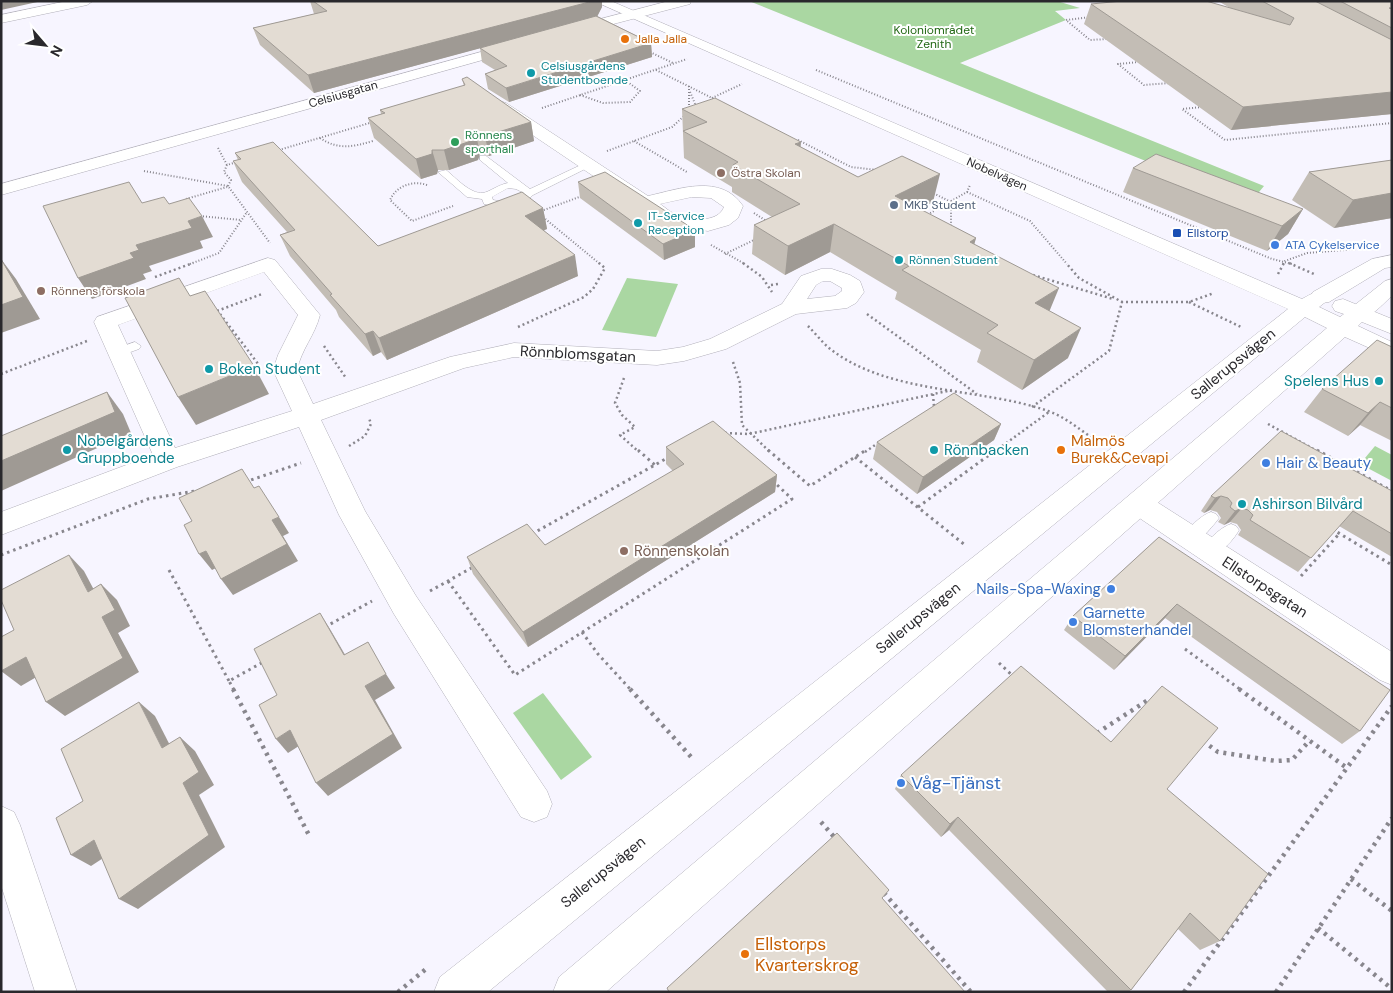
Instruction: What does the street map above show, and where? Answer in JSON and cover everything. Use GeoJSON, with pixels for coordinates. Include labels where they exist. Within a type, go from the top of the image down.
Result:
{"type":"FeatureCollection","features":[{"type":"Feature","properties":{"kind":"street"},"geometry":{"type":"LineString","coordinates":[[1,19],[56,4],[87,1]]}},
{"type":"Feature","properties":{"kind":"street","name":"Nobelvägen"},"geometry":{"type":"LineString","coordinates":[[600,1],[631,8],[1317,295],[1392,350]]}},
{"type":"Feature","properties":{"kind":"street"},"geometry":{"type":"LineString","coordinates":[[552,36],[631,8],[654,11],[685,1]]}},
{"type":"Feature","properties":{"kind":"street","name":"Nobelvägen"},"geometry":{"type":"LineString","coordinates":[[654,11],[1048,178]]}},
{"type":"Feature","properties":{"kind":"street","name":"Celsiusgatan"},"geometry":{"type":"LineString","coordinates":[[1,190],[534,41]]}},
{"type":"Feature","properties":{"kind":"street"},"geometry":{"type":"LineString","coordinates":[[441,67],[457,77]]}},
{"type":"Feature","properties":{"kind":"street"},"geometry":{"type":"LineString","coordinates":[[484,96],[673,221],[708,225],[722,221],[731,214],[734,206],[729,199],[717,192],[703,190],[645,202]]}},
{"type":"Feature","properties":{"kind":"street","name":"Sallerupsvägen"},"geometry":{"type":"LineString","coordinates":[[454,992],[1317,295],[1378,263],[1392,261]]}},
{"type":"Feature","properties":{"kind":"street"},"geometry":{"type":"LineString","coordinates":[[168,460],[121,343],[105,322],[268,264],[309,315],[307,326],[288,355],[285,370],[353,515],[401,596],[534,804]]}},
{"type":"Feature","properties":{"kind":"street"},"geometry":{"type":"LineString","coordinates":[[574,992],[1392,285]]}},
{"type":"Feature","properties":{"kind":"street","name":"Rönnblomsgatan"},"geometry":{"type":"LineString","coordinates":[[1,524],[168,460],[307,416],[458,362],[514,350],[657,358],[684,354],[718,344],[790,309]]}},
{"type":"Feature","properties":{"kind":"street","name":"Nobelvägen"},"geometry":{"type":"LineString","coordinates":[[1351,320],[1392,327]]}},
{"type":"Feature","properties":{"kind":"street","name":"Ellstorpsgatan"},"geometry":{"type":"LineString","coordinates":[[1139,504],[1392,670]]}},
{"type":"Feature","properties":{"kind":"street"},"geometry":{"type":"LineString","coordinates":[[1,825],[56,992]]}},
{"type":"Feature","properties":{"kind":"lane"},"geometry":{"type":"LineString","coordinates":[[483,158],[529,193]]}},
{"type":"Feature","properties":{"kind":"lane"},"geometry":{"type":"LineString","coordinates":[[487,196],[488,202],[499,206],[514,206],[525,201],[529,193],[585,162]]}},
{"type":"Feature","properties":{"kind":"lane"},"geometry":{"type":"LineString","coordinates":[[443,172],[471,195],[487,196],[500,187],[519,186]]}},
{"type":"Feature","properties":{"kind":"lane"},"geometry":{"type":"LineString","coordinates":[[1200,544],[1211,518]]}},
{"type":"Feature","properties":{"kind":"lane"},"geometry":{"type":"LineString","coordinates":[[1200,544],[1231,530]]}},
{"type":"Feature","properties":{"kind":"path"},"geometry":{"type":"LineString","coordinates":[[1095,17],[1066,20],[1090,40],[1109,39]]}},
{"type":"Feature","properties":{"kind":"path"},"geometry":{"type":"LineString","coordinates":[[647,51],[674,64]]}},
{"type":"Feature","properties":{"kind":"path"},"geometry":{"type":"LineString","coordinates":[[516,117],[691,58]]}},
{"type":"Feature","properties":{"kind":"path"},"geometry":{"type":"LineString","coordinates":[[1147,61],[1118,64],[1144,85],[1174,82]]}},
{"type":"Feature","properties":{"kind":"path"},"geometry":{"type":"LineString","coordinates":[[808,67],[1272,259],[1285,261],[1307,253],[1366,247]]}},
{"type":"Feature","properties":{"kind":"path"},"geometry":{"type":"LineString","coordinates":[[656,70],[721,102]]}},
{"type":"Feature","properties":{"kind":"path"},"geometry":{"type":"LineString","coordinates":[[580,95],[602,104],[628,101],[636,98],[640,91],[625,80]]}},
{"type":"Feature","properties":{"kind":"path"},"geometry":{"type":"LineString","coordinates":[[585,162],[672,127],[680,122],[689,110],[744,83]]}},
{"type":"Feature","properties":{"kind":"path"},"geometry":{"type":"LineString","coordinates":[[689,87],[696,106]]}},
{"type":"Feature","properties":{"kind":"path"},"geometry":{"type":"LineString","coordinates":[[689,87],[689,110]]}},
{"type":"Feature","properties":{"kind":"path"},"geometry":{"type":"LineString","coordinates":[[1211,106],[1182,109],[1225,140],[1392,123]]}},
{"type":"Feature","properties":{"kind":"path"},"geometry":{"type":"LineString","coordinates":[[273,152],[375,121]]}},
{"type":"Feature","properties":{"kind":"path"},"geometry":{"type":"LineString","coordinates":[[791,137],[852,167],[879,170]]}},
{"type":"Feature","properties":{"kind":"path"},"geometry":{"type":"LineString","coordinates":[[320,138],[330,146],[339,147],[357,146],[373,141]]}},
{"type":"Feature","properties":{"kind":"path"},"geometry":{"type":"LineString","coordinates":[[129,155],[141,171],[228,186],[272,246]]}},
{"type":"Feature","properties":{"kind":"path"},"geometry":{"type":"LineString","coordinates":[[184,200],[228,186],[231,180],[224,172],[227,165],[246,160]]}},
{"type":"Feature","properties":{"kind":"path"},"geometry":{"type":"LineString","coordinates":[[846,172],[852,167]]}},
{"type":"Feature","properties":{"kind":"path"},"geometry":{"type":"LineString","coordinates":[[415,183],[394,191],[390,200],[412,222],[453,206]]}},
{"type":"Feature","properties":{"kind":"path"},"geometry":{"type":"LineString","coordinates":[[605,268],[537,212],[616,184]]}},
{"type":"Feature","properties":{"kind":"path"},"geometry":{"type":"LineString","coordinates":[[926,190],[951,202]]}},
{"type":"Feature","properties":{"kind":"path"},"geometry":{"type":"LineString","coordinates":[[919,219],[967,192],[983,198],[1030,221],[1079,278],[1122,302]]}},
{"type":"Feature","properties":{"kind":"path"},"geometry":{"type":"LineString","coordinates":[[951,202],[952,236]]}},
{"type":"Feature","properties":{"kind":"path"},"geometry":{"type":"LineString","coordinates":[[155,277],[219,253],[247,212]]}},
{"type":"Feature","properties":{"kind":"path"},"geometry":{"type":"LineString","coordinates":[[193,214],[202,217],[241,220]]}},
{"type":"Feature","properties":{"kind":"path"},"geometry":{"type":"LineString","coordinates":[[762,218],[768,215]]}},
{"type":"Feature","properties":{"kind":"path"},"geometry":{"type":"LineString","coordinates":[[673,221],[760,274],[815,336],[851,361],[905,381],[1049,411],[1097,441]]}},
{"type":"Feature","properties":{"kind":"path"},"geometry":{"type":"LineString","coordinates":[[1185,229],[1190,225]]}},
{"type":"Feature","properties":{"kind":"path"},"geometry":{"type":"LineString","coordinates":[[1285,261],[1317,295]]}},
{"type":"Feature","properties":{"kind":"path"},"geometry":{"type":"LineString","coordinates":[[1028,274],[1122,302],[1189,302],[1219,291]]}},
{"type":"Feature","properties":{"kind":"path"},"geometry":{"type":"LineString","coordinates":[[218,311],[286,286]]}},
{"type":"Feature","properties":{"kind":"path"},"geometry":{"type":"LineString","coordinates":[[199,289],[261,368]]}},
{"type":"Feature","properties":{"kind":"path"},"geometry":{"type":"LineString","coordinates":[[1032,407],[1109,351],[1122,302]]}},
{"type":"Feature","properties":{"kind":"path"},"geometry":{"type":"LineString","coordinates":[[1189,302],[1242,327]]}},
{"type":"Feature","properties":{"kind":"path"},"geometry":{"type":"LineString","coordinates":[[866,313],[878,324],[979,396]]}},
{"type":"Feature","properties":{"kind":"path"},"geometry":{"type":"LineString","coordinates":[[1,374],[121,343]]}},
{"type":"Feature","properties":{"kind":"path"},"geometry":{"type":"LineString","coordinates":[[718,344],[733,362],[740,383],[742,425],[749,434],[810,486],[879,442]]}},
{"type":"Feature","properties":{"kind":"path"},"geometry":{"type":"LineString","coordinates":[[619,389],[615,403],[622,414],[635,427],[620,435],[655,465]]}},
{"type":"Feature","properties":{"kind":"path"},"geometry":{"type":"LineString","coordinates":[[724,432],[749,434],[952,390]]}},
{"type":"Feature","properties":{"kind":"path"},"geometry":{"type":"LineString","coordinates":[[926,412],[934,407],[933,394]]}},
{"type":"Feature","properties":{"kind":"path"},"geometry":{"type":"LineString","coordinates":[[918,507],[1049,411]]}},
{"type":"Feature","properties":{"kind":"path"},"geometry":{"type":"LineString","coordinates":[[1246,411],[1392,491]]}},
{"type":"Feature","properties":{"kind":"path"},"geometry":{"type":"LineString","coordinates":[[526,538],[672,456]]}},
{"type":"Feature","properties":{"kind":"path"},"geometry":{"type":"LineString","coordinates":[[855,457],[965,545]]}},
{"type":"Feature","properties":{"kind":"path"},"geometry":{"type":"LineString","coordinates":[[448,581],[515,676],[792,499],[771,480]]}},
{"type":"Feature","properties":{"kind":"path"},"geometry":{"type":"LineString","coordinates":[[1324,524],[1392,565]]}},
{"type":"Feature","properties":{"kind":"path"},"geometry":{"type":"LineString","coordinates":[[1281,597],[1339,534]]}},
{"type":"Feature","properties":{"kind":"path"},"geometry":{"type":"LineString","coordinates":[[321,630],[401,596],[448,581],[483,562]]}},
{"type":"Feature","properties":{"kind":"path"},"geometry":{"type":"LineString","coordinates":[[169,570],[310,837]]}},
{"type":"Feature","properties":{"kind":"path"},"geometry":{"type":"LineString","coordinates":[[582,632],[598,654],[693,759]]}},
{"type":"Feature","properties":{"kind":"path"},"geometry":{"type":"LineString","coordinates":[[977,644],[1015,678]]}},
{"type":"Feature","properties":{"kind":"path"},"geometry":{"type":"LineString","coordinates":[[1185,649],[1347,768]]}},
{"type":"Feature","properties":{"kind":"path"},"geometry":{"type":"LineString","coordinates":[[229,681],[271,658]]}},
{"type":"Feature","properties":{"kind":"path"},"geometry":{"type":"LineString","coordinates":[[1095,734],[1148,700],[1156,705]]}},
{"type":"Feature","properties":{"kind":"path"},"geometry":{"type":"LineString","coordinates":[[1184,992],[1392,706]]}},
{"type":"Feature","properties":{"kind":"path"},"geometry":{"type":"LineString","coordinates":[[1195,735],[1218,752],[1276,761],[1292,760],[1310,740]]}},
{"type":"Feature","properties":{"kind":"path"},"geometry":{"type":"LineString","coordinates":[[799,797],[840,843]]}},
{"type":"Feature","properties":{"kind":"path"},"geometry":{"type":"LineString","coordinates":[[1276,992],[1392,818]]}},
{"type":"Feature","properties":{"kind":"path"},"geometry":{"type":"LineString","coordinates":[[1351,879],[1392,911]]}},
{"type":"Feature","properties":{"kind":"path"},"geometry":{"type":"LineString","coordinates":[[1254,880],[1261,886]]}},
{"type":"Feature","properties":{"kind":"path"},"geometry":{"type":"LineString","coordinates":[[879,888],[971,992]]}},
{"type":"Feature","properties":{"kind":"path"},"geometry":{"type":"LineString","coordinates":[[1318,928],[1392,989]]}},
{"type":"Feature","properties":{"kind":"green space","name":"Koloniområdet Zenith"},"geometry":{"type":"Polygon","coordinates":[[[749,1],[1057,1],[1080,8],[1055,11],[1066,20],[960,63],[1264,186],[1250,203],[749,1]]]}},
{"type":"Feature","properties":{"kind":"green space"},"geometry":{"type":"Polygon","coordinates":[[[627,278],[678,284],[656,337],[602,330],[627,278]]]}},
{"type":"Feature","properties":{"kind":"green space"},"geometry":{"type":"Polygon","coordinates":[[[1375,446],[1392,455],[1392,481],[1360,464],[1375,446]]]}},
{"type":"Feature","properties":{"kind":"green space"},"geometry":{"type":"Polygon","coordinates":[[[543,693],[592,757],[561,780],[513,713],[543,693]]]}},
{"type":"Feature","properties":{"kind":"building"},"geometry":{"type":"Polygon","coordinates":[[[313,1],[593,1],[308,75],[253,28],[327,11],[313,1]]]}},
{"type":"Feature","properties":{"kind":"building"},"geometry":{"type":"Polygon","coordinates":[[[1122,1],[1206,1],[1290,25],[1294,18],[1262,1],[1315,1],[1392,40],[1392,92],[1243,107],[1091,4],[1122,1]]]}},
{"type":"Feature","properties":{"kind":"building"},"geometry":{"type":"Polygon","coordinates":[[[1340,1],[1392,1],[1392,8],[1389,8],[1392,9],[1392,28],[1340,1]]]}},
{"type":"Feature","properties":{"kind":"building"},"geometry":{"type":"Polygon","coordinates":[[[596,16],[651,43],[506,88],[485,74],[507,66],[480,48],[596,16]]]}},
{"type":"Feature","properties":{"kind":"building"},"geometry":{"type":"Polygon","coordinates":[[[467,77],[531,122],[485,136],[476,134],[474,140],[444,150],[432,150],[432,154],[416,159],[368,118],[385,113],[380,110],[465,85],[462,79],[467,77]]]}},
{"type":"Feature","properties":{"kind":"building"},"geometry":{"type":"Polygon","coordinates":[[[715,98],[801,142],[795,144],[858,177],[902,156],[940,174],[895,196],[976,238],[970,242],[1059,288],[1035,303],[1081,328],[1034,360],[987,333],[998,325],[902,270],[909,266],[834,224],[788,246],[754,225],[800,204],[733,165],[738,162],[683,131],[707,122],[682,109],[715,98]]]}},
{"type":"Feature","properties":{"kind":"building"},"geometry":{"type":"Polygon","coordinates":[[[273,142],[378,246],[522,192],[543,208],[525,216],[575,255],[379,338],[373,331],[365,334],[280,235],[295,230],[233,161],[241,159],[235,153],[273,142]]]}},
{"type":"Feature","properties":{"kind":"building"},"geometry":{"type":"Polygon","coordinates":[[[1156,154],[1303,209],[1282,226],[1133,168],[1156,154]]]}},
{"type":"Feature","properties":{"kind":"building"},"geometry":{"type":"Polygon","coordinates":[[[1392,160],[1392,193],[1353,200],[1309,172],[1392,160]]]}},
{"type":"Feature","properties":{"kind":"building"},"geometry":{"type":"Polygon","coordinates":[[[605,172],[695,230],[663,244],[578,182],[605,172]]]}},
{"type":"Feature","properties":{"kind":"building"},"geometry":{"type":"Polygon","coordinates":[[[129,182],[142,203],[164,197],[169,204],[189,198],[202,216],[188,221],[192,228],[136,245],[139,250],[130,253],[134,258],[78,278],[43,206],[129,182]]]}},
{"type":"Feature","properties":{"kind":"building"},"geometry":{"type":"Polygon","coordinates":[[[1,259],[23,297],[1,305],[1,259]]]}},
{"type":"Feature","properties":{"kind":"building"},"geometry":{"type":"Polygon","coordinates":[[[179,278],[190,296],[205,291],[254,366],[178,397],[125,298],[179,278]]]}},
{"type":"Feature","properties":{"kind":"building"},"geometry":{"type":"Polygon","coordinates":[[[1377,340],[1392,347],[1392,408],[1380,402],[1368,413],[1322,389],[1377,340]]]}},
{"type":"Feature","properties":{"kind":"building"},"geometry":{"type":"Polygon","coordinates":[[[107,392],[115,412],[1,461],[1,436],[107,392]]]}},
{"type":"Feature","properties":{"kind":"building","name":"Rönnbacken"},"geometry":{"type":"Polygon","coordinates":[[[954,393],[1001,424],[923,477],[877,442],[954,393]]]}},
{"type":"Feature","properties":{"kind":"building","name":"Rönnenskolan"},"geometry":{"type":"Polygon","coordinates":[[[713,421],[777,475],[523,632],[467,557],[527,524],[545,545],[684,464],[666,447],[713,421]]]}},
{"type":"Feature","properties":{"kind":"building"},"geometry":{"type":"Polygon","coordinates":[[[1281,431],[1392,491],[1392,534],[1353,511],[1311,558],[1250,520],[1253,515],[1248,510],[1242,508],[1235,511],[1230,507],[1232,503],[1228,498],[1221,496],[1215,498],[1211,496],[1281,431]]]}},
{"type":"Feature","properties":{"kind":"building"},"geometry":{"type":"Polygon","coordinates":[[[242,469],[254,488],[259,486],[279,517],[272,520],[287,544],[221,579],[206,551],[199,554],[184,525],[192,521],[179,498],[242,469]]]}},
{"type":"Feature","properties":{"kind":"building"},"geometry":{"type":"Polygon","coordinates":[[[1159,537],[1390,690],[1360,731],[1177,604],[1125,656],[1073,616],[1159,537]]]}},
{"type":"Feature","properties":{"kind":"building"},"geometry":{"type":"Polygon","coordinates":[[[69,555],[88,592],[101,584],[115,610],[102,617],[123,658],[46,702],[26,657],[1,671],[1,637],[14,630],[1,600],[1,590],[69,555]]]}},
{"type":"Feature","properties":{"kind":"building"},"geometry":{"type":"Polygon","coordinates":[[[320,613],[344,655],[368,642],[386,674],[365,686],[393,734],[316,783],[290,730],[276,739],[259,705],[277,695],[254,649],[320,613]]]}},
{"type":"Feature","properties":{"kind":"building"},"geometry":{"type":"Polygon","coordinates":[[[1021,666],[1111,742],[1162,686],[1218,728],[1167,789],[1268,874],[1220,941],[1190,913],[1131,990],[958,817],[950,824],[901,775],[1021,666]]]}},
{"type":"Feature","properties":{"kind":"building"},"geometry":{"type":"Polygon","coordinates":[[[139,702],[162,748],[180,737],[199,772],[183,783],[209,835],[119,899],[94,840],[71,855],[56,818],[83,801],[61,749],[139,702]]]}},
{"type":"Feature","properties":{"kind":"building"},"geometry":{"type":"Polygon","coordinates":[[[837,833],[889,890],[882,898],[965,992],[669,992],[667,988],[837,833]]]}},
{"type":"Feature","properties":{"kind":"place","name":"Jalla Jalla"},"geometry":{"type":"Point","coordinates":[625,39]}},
{"type":"Feature","properties":{"kind":"place","name":"Celsiusgårdens Studentboende"},"geometry":{"type":"Point","coordinates":[531,73]}},
{"type":"Feature","properties":{"kind":"place","name":"Rönnens sporthall"},"geometry":{"type":"Point","coordinates":[455,142]}},
{"type":"Feature","properties":{"kind":"place","name":"Östra Skolan"},"geometry":{"type":"Point","coordinates":[721,173]}},
{"type":"Feature","properties":{"kind":"place","name":"MKB Student"},"geometry":{"type":"Point","coordinates":[894,205]}},
{"type":"Feature","properties":{"kind":"place","name":"IT-Service Reception"},"geometry":{"type":"Point","coordinates":[638,223]}},
{"type":"Feature","properties":{"kind":"place","name":"Ellstorp"},"geometry":{"type":"Point","coordinates":[1177,233]}},
{"type":"Feature","properties":{"kind":"place","name":"ATA Cykelservice"},"geometry":{"type":"Point","coordinates":[1275,245]}},
{"type":"Feature","properties":{"kind":"place","name":"Rönnen Student"},"geometry":{"type":"Point","coordinates":[899,260]}},
{"type":"Feature","properties":{"kind":"place","name":"Rönnens förskola"},"geometry":{"type":"Point","coordinates":[41,291]}},
{"type":"Feature","properties":{"kind":"place","name":"Boken Student"},"geometry":{"type":"Point","coordinates":[209,369]}},
{"type":"Feature","properties":{"kind":"place","name":"Spelens Hus"},"geometry":{"type":"Point","coordinates":[1379,381]}},
{"type":"Feature","properties":{"kind":"place","name":"Nobelgårdens Gruppboende"},"geometry":{"type":"Point","coordinates":[67,450]}},
{"type":"Feature","properties":{"kind":"place","name":"Rönnbacken"},"geometry":{"type":"Point","coordinates":[934,450]}},
{"type":"Feature","properties":{"kind":"place","name":"Malmös Burek&Cevapi"},"geometry":{"type":"Point","coordinates":[1061,450]}},
{"type":"Feature","properties":{"kind":"place","name":"Hair & Beauty"},"geometry":{"type":"Point","coordinates":[1266,463]}},
{"type":"Feature","properties":{"kind":"place","name":"Ashirson Bilvård"},"geometry":{"type":"Point","coordinates":[1242,504]}},
{"type":"Feature","properties":{"kind":"place","name":"Rönnenskolan"},"geometry":{"type":"Point","coordinates":[624,551]}},
{"type":"Feature","properties":{"kind":"place","name":"Nails-Spa-Waxing"},"geometry":{"type":"Point","coordinates":[1111,589]}},
{"type":"Feature","properties":{"kind":"place","name":"Garnette Blomsterhandel"},"geometry":{"type":"Point","coordinates":[1073,622]}},
{"type":"Feature","properties":{"kind":"place","name":"Våg-Tjänst"},"geometry":{"type":"Point","coordinates":[901,783]}},
{"type":"Feature","properties":{"kind":"place","name":"Ellstorps Kvarterskrog"},"geometry":{"type":"Point","coordinates":[745,954]}}]}
